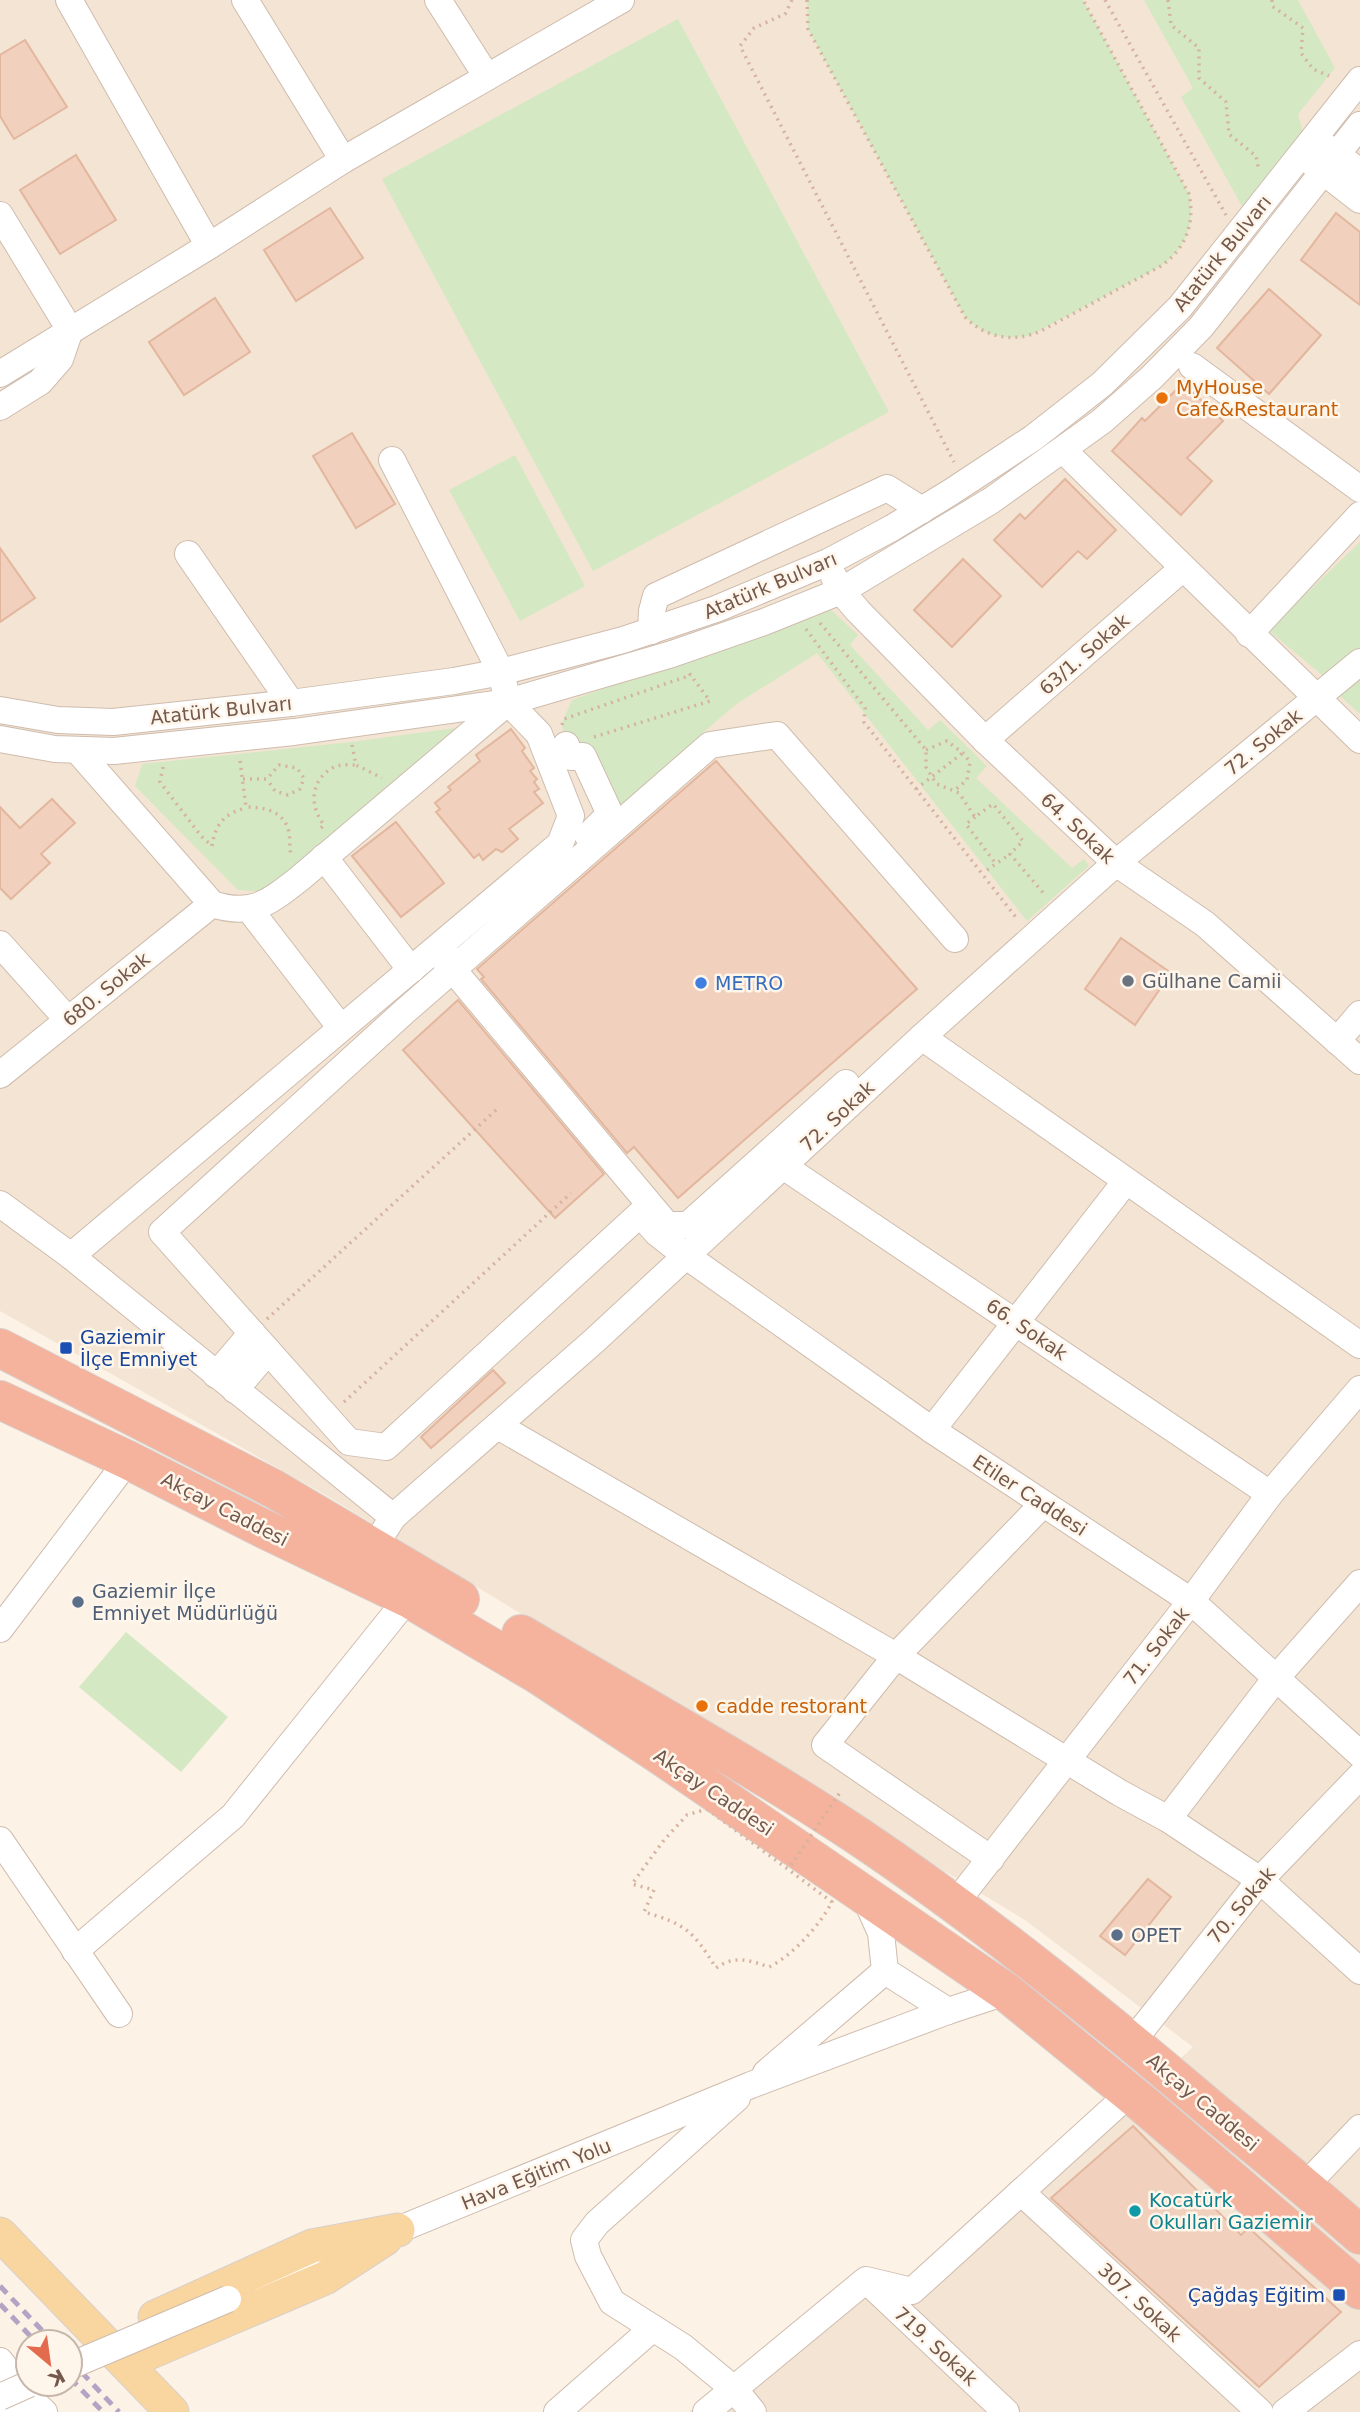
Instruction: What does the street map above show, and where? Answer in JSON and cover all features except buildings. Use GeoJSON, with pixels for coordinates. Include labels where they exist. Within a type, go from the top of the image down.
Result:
{"type":"FeatureCollection","features":[{"type":"Feature","properties":{"kind":"highway","name":"Akçay Caddesi"},"geometry":{"type":"LineString","coordinates":[[0,1348],[140,1421],[383,1532],[866,1842],[1006,1942],[1132,2042],[1360,2235]]}},
{"type":"Feature","properties":{"kind":"highway","name":"Akçay Caddesi"},"geometry":{"type":"LineString","coordinates":[[0,1400],[408,1598],[537,1674],[1006,1992],[1130,2093],[1360,2290]]}},
{"type":"Feature","properties":{"kind":"main road"},"geometry":{"type":"LineString","coordinates":[[114,2352],[312,2246],[398,2230]]}},
{"type":"Feature","properties":{"kind":"main road"},"geometry":{"type":"LineString","coordinates":[[0,2234],[172,2412]]}},
{"type":"Feature","properties":{"kind":"street"},"geometry":{"type":"LineString","coordinates":[[69,0],[209,246]]}},
{"type":"Feature","properties":{"kind":"street"},"geometry":{"type":"LineString","coordinates":[[245,0],[343,160]]}},
{"type":"Feature","properties":{"kind":"street"},"geometry":{"type":"LineString","coordinates":[[438,0],[487,77]]}},
{"type":"Feature","properties":{"kind":"street"},"geometry":{"type":"LineString","coordinates":[[0,374],[343,160],[621,0]]}},
{"type":"Feature","properties":{"kind":"street","name":"Atatürk Bulvarı"},"geometry":{"type":"LineString","coordinates":[[0,710],[58,720],[113,722],[290,703],[454,681],[500,672],[652,631],[757,593],[828,562],[960,486],[1033,438],[1102,384],[1180,307],[1360,80]]}},
{"type":"Feature","properties":{"kind":"street","name":"Atatürk Bulvarı"},"geometry":{"type":"LineString","coordinates":[[0,739],[78,751],[114,751],[294,732],[508,702],[672,654],[841,591],[992,500],[1063,450],[1152,377],[1202,327],[1360,125]]}},
{"type":"Feature","properties":{"kind":"street"},"geometry":{"type":"LineString","coordinates":[[1307,146],[1330,163],[1360,200]]}},
{"type":"Feature","properties":{"kind":"street"},"geometry":{"type":"LineString","coordinates":[[1330,163],[1360,172]]}},
{"type":"Feature","properties":{"kind":"street"},"geometry":{"type":"LineString","coordinates":[[0,215],[7,241],[70,330]]}},
{"type":"Feature","properties":{"kind":"street"},"geometry":{"type":"LineString","coordinates":[[0,407],[40,382],[60,359],[70,330]]}},
{"type":"Feature","properties":{"kind":"street"},"geometry":{"type":"LineString","coordinates":[[1192,366],[1360,489]]}},
{"type":"Feature","properties":{"kind":"street"},"geometry":{"type":"LineString","coordinates":[[1063,450],[1360,740]]}},
{"type":"Feature","properties":{"kind":"street"},"geometry":{"type":"LineString","coordinates":[[71,1256],[560,844],[571,816],[539,734],[508,702],[500,672],[392,460]]}},
{"type":"Feature","properties":{"kind":"street"},"geometry":{"type":"LineString","coordinates":[[652,631],[652,611],[656,596],[887,488],[922,510]]}},
{"type":"Feature","properties":{"kind":"street"},"geometry":{"type":"LineString","coordinates":[[1250,634],[1360,515]]}},
{"type":"Feature","properties":{"kind":"street"},"geometry":{"type":"LineString","coordinates":[[188,554],[290,703]]}},
{"type":"Feature","properties":{"kind":"street","name":"64. Sokak"},"geometry":{"type":"LineString","coordinates":[[828,562],[841,591],[977,743],[1116,863],[1205,924],[1360,1061]]}},
{"type":"Feature","properties":{"kind":"street","name":"63/1. Sokak"},"geometry":{"type":"LineString","coordinates":[[977,743],[1183,568]]}},
{"type":"Feature","properties":{"kind":"street","name":"72. Sokak"},"geometry":{"type":"LineString","coordinates":[[383,1532],[922,1037],[1116,863],[1360,662]]}},
{"type":"Feature","properties":{"kind":"street"},"geometry":{"type":"LineString","coordinates":[[78,751],[212,904],[229,910],[250,910],[268,902],[319,845],[508,702]]}},
{"type":"Feature","properties":{"kind":"street"},"geometry":{"type":"LineString","coordinates":[[565,732],[572,757],[583,756],[610,814],[444,959],[667,1225],[688,1225],[1022,925]]}},
{"type":"Feature","properties":{"kind":"street"},"geometry":{"type":"LineString","coordinates":[[327,1418],[162,1232],[453,970],[710,745],[777,735],[956,939]]}},
{"type":"Feature","properties":{"kind":"street"},"geometry":{"type":"LineString","coordinates":[[319,845],[411,970]]}},
{"type":"Feature","properties":{"kind":"street","name":"680. Sokak"},"geometry":{"type":"LineString","coordinates":[[0,1074],[212,904]]}},
{"type":"Feature","properties":{"kind":"street"},"geometry":{"type":"LineString","coordinates":[[250,910],[341,1028]]}},
{"type":"Feature","properties":{"kind":"street"},"geometry":{"type":"LineString","coordinates":[[0,944],[68,1020]]}},
{"type":"Feature","properties":{"kind":"street"},"geometry":{"type":"LineString","coordinates":[[1337,1041],[1360,1014]]}},
{"type":"Feature","properties":{"kind":"street"},"geometry":{"type":"LineString","coordinates":[[922,1037],[1360,1345]]}},
{"type":"Feature","properties":{"kind":"street","name":"66. Sokak"},"geometry":{"type":"LineString","coordinates":[[783,1166],[1017,1321],[1270,1494]]}},
{"type":"Feature","properties":{"kind":"street"},"geometry":{"type":"LineString","coordinates":[[932,1430],[1126,1181]]}},
{"type":"Feature","properties":{"kind":"street"},"geometry":{"type":"LineString","coordinates":[[0,1203],[71,1256],[226,1382],[383,1532]]}},
{"type":"Feature","properties":{"kind":"street","name":"Etiler Caddesi"},"geometry":{"type":"LineString","coordinates":[[327,1418],[349,1442],[386,1447],[640,1214],[657,1233],[685,1255],[932,1430],[1191,1601],[1360,1754]]}},
{"type":"Feature","properties":{"kind":"street"},"geometry":{"type":"LineString","coordinates":[[226,1382],[260,1342]]}},
{"type":"Feature","properties":{"kind":"street","name":"71. Sokak"},"geometry":{"type":"LineString","coordinates":[[954,1905],[1191,1601],[1270,1494],[1360,1389]]}},
{"type":"Feature","properties":{"kind":"street"},"geometry":{"type":"LineString","coordinates":[[498,1426],[896,1656],[1120,1793],[1168,1819],[1260,1880],[1360,1971]]}},
{"type":"Feature","properties":{"kind":"street"},"geometry":{"type":"LineString","coordinates":[[0,1629],[128,1460]]}},
{"type":"Feature","properties":{"kind":"street"},"geometry":{"type":"LineString","coordinates":[[991,1859],[825,1745],[896,1656],[1043,1504]]}},
{"type":"Feature","properties":{"kind":"street"},"geometry":{"type":"LineString","coordinates":[[1168,1819],[1276,1678],[1360,1583]]}},
{"type":"Feature","properties":{"kind":"street"},"geometry":{"type":"LineString","coordinates":[[75,1951],[233,1816],[408,1598]]}},
{"type":"Feature","properties":{"kind":"street","name":"70. Sokak"},"geometry":{"type":"LineString","coordinates":[[1132,2042],[1260,1880],[1360,1776]]}},
{"type":"Feature","properties":{"kind":"street"},"geometry":{"type":"LineString","coordinates":[[0,1840],[119,2014]]}},
{"type":"Feature","properties":{"kind":"street"},"geometry":{"type":"LineString","coordinates":[[865,1896],[881,1933],[885,1971]]}},
{"type":"Feature","properties":{"kind":"street"},"geometry":{"type":"LineString","coordinates":[[885,1971],[948,2011]]}},
{"type":"Feature","properties":{"kind":"street"},"geometry":{"type":"LineString","coordinates":[[753,2412],[734,2389],[683,2347],[612,2302],[588,2256],[584,2240],[597,2223],[751,2085],[885,1971]]}},
{"type":"Feature","properties":{"kind":"street","name":"Hava Eğitim Yolu"},"geometry":{"type":"LineString","coordinates":[[84,2361],[228,2298],[751,2085],[1006,1992]]}},
{"type":"Feature","properties":{"kind":"street"},"geometry":{"type":"LineString","coordinates":[[706,2412],[866,2280],[912,2291],[1130,2093]]}},
{"type":"Feature","properties":{"kind":"street"},"geometry":{"type":"LineString","coordinates":[[1305,2186],[1360,2128]]}},
{"type":"Feature","properties":{"kind":"street","name":"307. Sokak"},"geometry":{"type":"LineString","coordinates":[[1021,2192],[1260,2412]]}},
{"type":"Feature","properties":{"kind":"street","name":"719. Sokak"},"geometry":{"type":"LineString","coordinates":[[866,2280],[1006,2412]]}},
{"type":"Feature","properties":{"kind":"street"},"geometry":{"type":"LineString","coordinates":[[557,2412],[653,2328]]}},
{"type":"Feature","properties":{"kind":"street"},"geometry":{"type":"LineString","coordinates":[[1285,2412],[1360,2354]]}},
{"type":"Feature","properties":{"kind":"street"},"geometry":{"type":"LineString","coordinates":[[0,2361],[35,2399]]}},
{"type":"Feature","properties":{"kind":"street"},"geometry":{"type":"LineString","coordinates":[[0,2396],[35,2399]]}},
{"type":"Feature","properties":{"kind":"street"},"geometry":{"type":"LineString","coordinates":[[5,2412],[35,2399]]}},
{"type":"Feature","properties":{"kind":"path"},"geometry":{"type":"LineString","coordinates":[[792,0],[785,14],[754,28],[740,46],[957,466],[960,486]]}},
{"type":"Feature","properties":{"kind":"path"},"geometry":{"type":"LineString","coordinates":[[807,0],[808,29],[965,317],[981,330],[1011,338],[1041,331],[1161,265],[1177,253],[1190,225],[1189,194],[1083,0]]}},
{"type":"Feature","properties":{"kind":"path"},"geometry":{"type":"LineString","coordinates":[[1105,0],[1232,225],[1236,237]]}},
{"type":"Feature","properties":{"kind":"path"},"geometry":{"type":"LineString","coordinates":[[1168,0],[1171,25],[1199,48],[1199,78],[1226,102],[1229,134],[1256,156],[1261,180]]}},
{"type":"Feature","properties":{"kind":"path"},"geometry":{"type":"LineString","coordinates":[[1272,0],[1272,6],[1303,28],[1301,54],[1313,69],[1329,76]]}},
{"type":"Feature","properties":{"kind":"path"},"geometry":{"type":"LineString","coordinates":[[799,608],[926,750],[926,767],[937,784],[959,793],[975,817]]}},
{"type":"Feature","properties":{"kind":"path"},"geometry":{"type":"LineString","coordinates":[[799,608],[865,708],[864,722],[1022,925],[1050,900],[1010,854]]}},
{"type":"Feature","properties":{"kind":"path"},"geometry":{"type":"LineString","coordinates":[[565,732],[710,701],[685,667]]}},
{"type":"Feature","properties":{"kind":"path"},"geometry":{"type":"LineString","coordinates":[[565,732],[691,675]]}},
{"type":"Feature","properties":{"kind":"path"},"geometry":{"type":"LineString","coordinates":[[926,750],[947,741],[977,743]]}},
{"type":"Feature","properties":{"kind":"path"},"geometry":{"type":"LineString","coordinates":[[351,742],[356,765]]}},
{"type":"Feature","properties":{"kind":"path"},"geometry":{"type":"LineString","coordinates":[[916,789],[977,743]]}},
{"type":"Feature","properties":{"kind":"path"},"geometry":{"type":"LineString","coordinates":[[954,791],[967,780],[977,743]]}},
{"type":"Feature","properties":{"kind":"path"},"geometry":{"type":"LineString","coordinates":[[240,754],[246,807]]}},
{"type":"Feature","properties":{"kind":"path"},"geometry":{"type":"LineString","coordinates":[[164,762],[160,782],[201,836],[212,845],[214,832],[220,821],[231,812],[246,807],[265,809],[277,814],[288,827],[290,855],[295,850]]}},
{"type":"Feature","properties":{"kind":"path"},"geometry":{"type":"LineString","coordinates":[[243,779],[267,779],[279,765],[297,768],[304,778],[300,789],[288,795],[275,791],[267,779]]}},
{"type":"Feature","properties":{"kind":"path"},"geometry":{"type":"LineString","coordinates":[[319,845],[324,825],[317,816],[312,797],[317,782],[335,766],[356,765],[386,780]]}},
{"type":"Feature","properties":{"kind":"path"},"geometry":{"type":"LineString","coordinates":[[987,870],[996,864],[1010,854],[1023,841],[993,804],[966,824],[996,864]]}},
{"type":"Feature","properties":{"kind":"path"},"geometry":{"type":"LineString","coordinates":[[260,1342],[496,1110]]}},
{"type":"Feature","properties":{"kind":"path"},"geometry":{"type":"LineString","coordinates":[[327,1418],[571,1193]]}},
{"type":"Feature","properties":{"kind":"path"},"geometry":{"type":"LineString","coordinates":[[791,1865],[841,1791]]}},
{"type":"Feature","properties":{"kind":"path"},"geometry":{"type":"LineString","coordinates":[[707,1809],[832,1902],[826,1914],[783,1961],[769,1967],[750,1960],[727,1960],[716,1968],[690,1931],[674,1921],[644,1912],[654,1890],[632,1884],[664,1840],[687,1815],[707,1809]]}},
{"type":"Feature","properties":{"kind":"shaded area"},"geometry":{"type":"Polygon","coordinates":[[[0,0],[1360,0],[1360,2412],[689,2412],[847,2282],[911,2305],[1193,2047],[1025,1920],[324,1494],[0,1311],[0,0]]]}},
{"type":"Feature","properties":{"kind":"green space"},"geometry":{"type":"Polygon","coordinates":[[[807,0],[1083,0],[1189,194],[1189,225],[1177,251],[1161,266],[1031,335],[1004,337],[980,329],[965,317],[808,29],[807,0]]]}},
{"type":"Feature","properties":{"kind":"green space"},"geometry":{"type":"Polygon","coordinates":[[[1144,0],[1298,0],[1335,68],[1298,114],[1305,140],[1247,215],[1181,97],[1193,88],[1144,0]]]}},
{"type":"Feature","properties":{"kind":"green space"},"geometry":{"type":"Polygon","coordinates":[[[678,19],[889,412],[593,571],[382,179],[678,19]]]}},
{"type":"Feature","properties":{"kind":"green space"},"geometry":{"type":"Polygon","coordinates":[[[515,455],[585,586],[520,621],[449,490],[515,455]]]}},
{"type":"Feature","properties":{"kind":"green space"},"geometry":{"type":"Polygon","coordinates":[[[1360,542],[1360,648],[1327,679],[1268,630],[1360,542]]]}},
{"type":"Feature","properties":{"kind":"green space"},"geometry":{"type":"Polygon","coordinates":[[[829,608],[858,635],[850,645],[928,730],[940,720],[987,766],[976,778],[1072,868],[1084,859],[1089,866],[1027,921],[817,653],[735,705],[610,814],[564,740],[562,723],[572,700],[829,608]]]}},
{"type":"Feature","properties":{"kind":"green space"},"geometry":{"type":"Polygon","coordinates":[[[1360,678],[1360,714],[1339,695],[1360,678]]]}},
{"type":"Feature","properties":{"kind":"green space"},"geometry":{"type":"Polygon","coordinates":[[[463,727],[265,892],[238,890],[135,786],[142,764],[463,727]]]}},
{"type":"Feature","properties":{"kind":"green space"},"geometry":{"type":"Polygon","coordinates":[[[126,1632],[228,1717],[181,1772],[79,1687],[126,1632]]]}},
{"type":"Feature","properties":{"kind":"railway"},"geometry":{"type":"LineString","coordinates":[[0,2286],[40,2328]]}},
{"type":"Feature","properties":{"kind":"railway"},"geometry":{"type":"LineString","coordinates":[[0,2304],[23,2328]]}},
{"type":"Feature","properties":{"kind":"railway"},"geometry":{"type":"LineString","coordinates":[[84,2375],[119,2412]]}},
{"type":"Feature","properties":{"kind":"railway"},"geometry":{"type":"LineString","coordinates":[[84,2392],[103,2412]]}},
{"type":"Feature","properties":{"kind":"place","name":"MyHouse Cafe&Restaurant"},"geometry":{"type":"Point","coordinates":[1162,398]}},
{"type":"Feature","properties":{"kind":"place","name":"Gülhane Camii"},"geometry":{"type":"Point","coordinates":[1128,981]}},
{"type":"Feature","properties":{"kind":"place","name":"METRO"},"geometry":{"type":"Point","coordinates":[701,983]}},
{"type":"Feature","properties":{"kind":"place","name":"Gaziemir İlçe Emniyet"},"geometry":{"type":"Point","coordinates":[66,1348]}},
{"type":"Feature","properties":{"kind":"place","name":"Gaziemir İlçe Emniyet Müdürlüğü"},"geometry":{"type":"Point","coordinates":[78,1602]}},
{"type":"Feature","properties":{"kind":"place","name":"cadde restorant"},"geometry":{"type":"Point","coordinates":[702,1706]}},
{"type":"Feature","properties":{"kind":"place","name":"OPET"},"geometry":{"type":"Point","coordinates":[1117,1935]}},
{"type":"Feature","properties":{"kind":"place","name":"Kocatürk Okulları Gaziemir"},"geometry":{"type":"Point","coordinates":[1135,2211]}},
{"type":"Feature","properties":{"kind":"place","name":"Çağdaş Eğitim"},"geometry":{"type":"Point","coordinates":[1339,2295]}}]}
